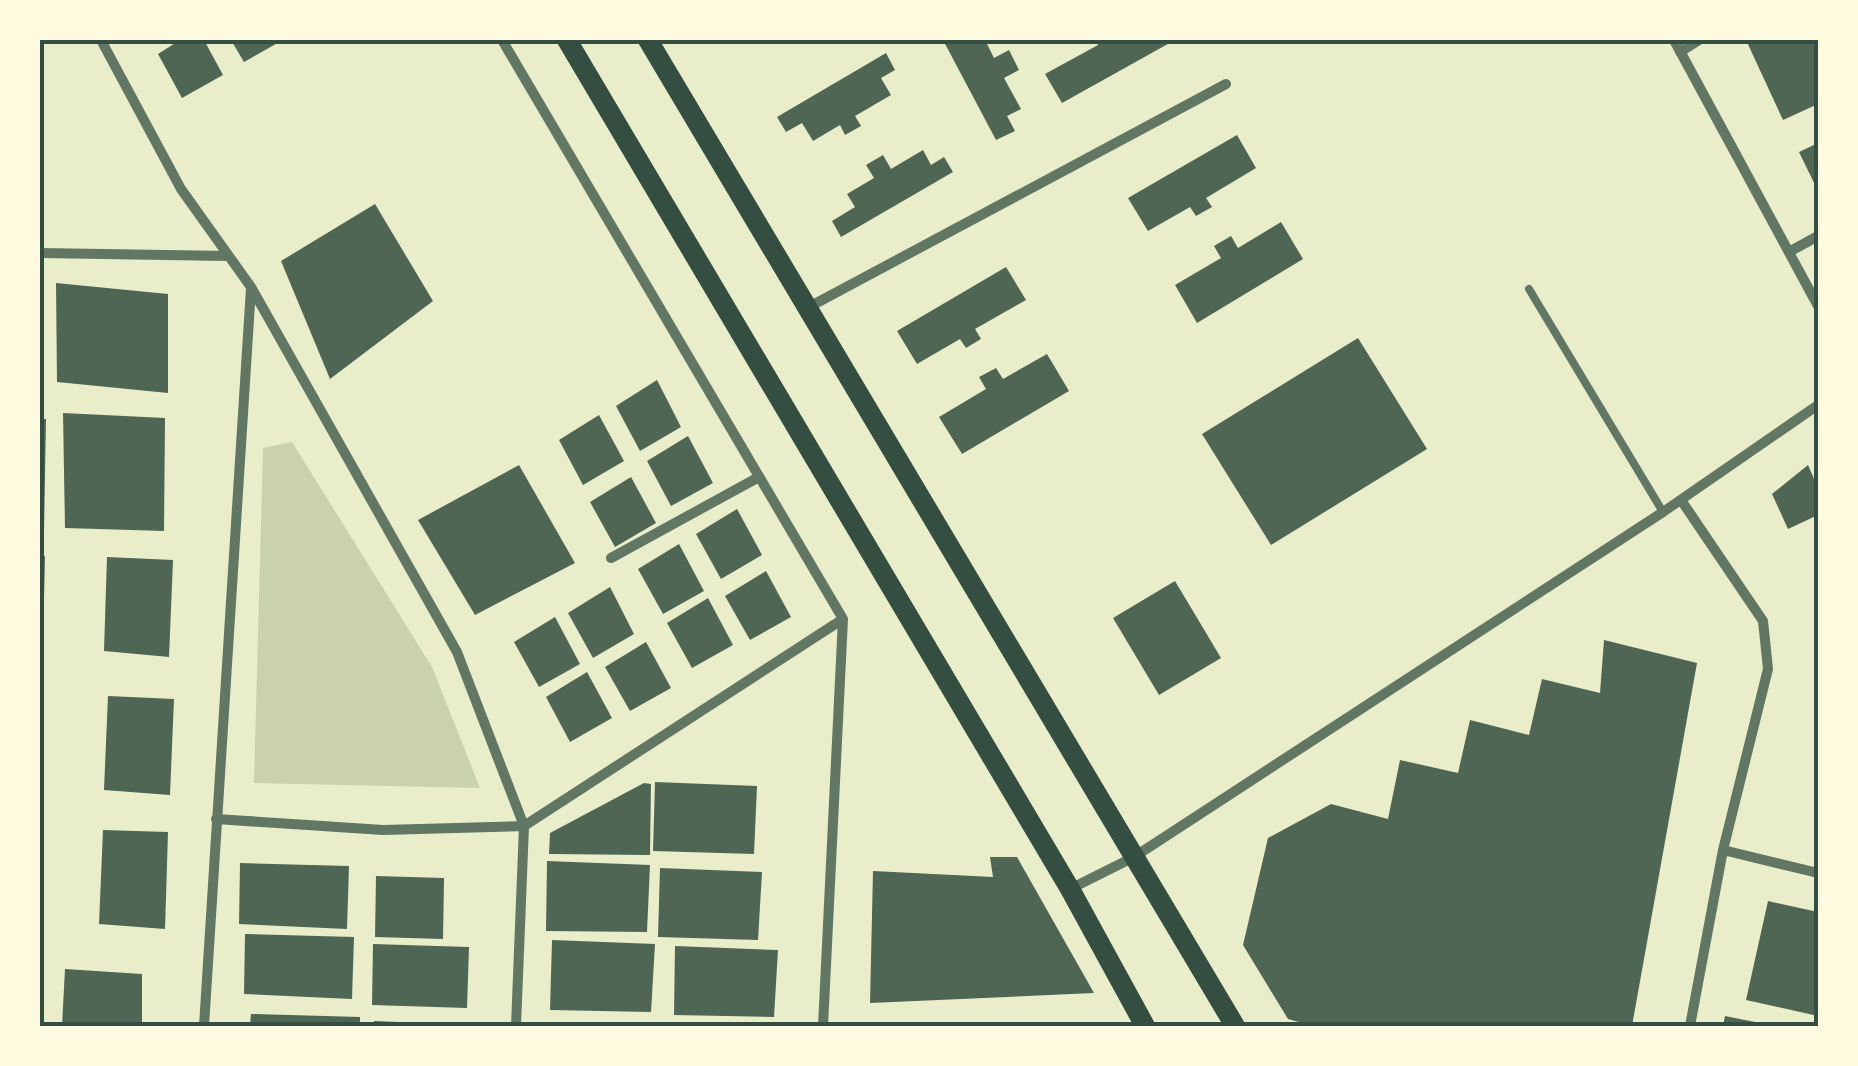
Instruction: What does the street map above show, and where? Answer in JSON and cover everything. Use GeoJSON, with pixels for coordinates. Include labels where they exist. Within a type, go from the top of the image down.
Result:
{"type":"FeatureCollection","features":[{"type":"Feature","properties":{"kind":"main road"},"geometry":{"type":"LineString","coordinates":[[566,40],[1070,889],[1145,1026]]}},
{"type":"Feature","properties":{"kind":"main road"},"geometry":{"type":"LineString","coordinates":[[648,40],[1235,1026]]}},
{"type":"Feature","properties":{"kind":"street"},"geometry":{"type":"LineString","coordinates":[[101,40],[181,189],[251,287],[457,652],[524,826],[516,1026]]}},
{"type":"Feature","properties":{"kind":"street"},"geometry":{"type":"LineString","coordinates":[[502,40],[843,619],[823,1026]]}},
{"type":"Feature","properties":{"kind":"street"},"geometry":{"type":"LineString","coordinates":[[1674,40],[1818,306]]}},
{"type":"Feature","properties":{"kind":"street"},"geometry":{"type":"LineString","coordinates":[[1680,52],[1699,40]]}},
{"type":"Feature","properties":{"kind":"street"},"geometry":{"type":"LineString","coordinates":[[809,308],[1226,84]]}},
{"type":"Feature","properties":{"kind":"street"},"geometry":{"type":"LineString","coordinates":[[1789,252],[1818,236]]}},
{"type":"Feature","properties":{"kind":"street"},"geometry":{"type":"LineString","coordinates":[[40,252],[228,256]]}},
{"type":"Feature","properties":{"kind":"street"},"geometry":{"type":"LineString","coordinates":[[204,1026],[251,287]]}},
{"type":"Feature","properties":{"kind":"street"},"geometry":{"type":"LineString","coordinates":[[1070,889],[1134,857],[1663,512],[1818,405]]}},
{"type":"Feature","properties":{"kind":"street"},"geometry":{"type":"LineString","coordinates":[[611,558],[759,477]]}},
{"type":"Feature","properties":{"kind":"street"},"geometry":{"type":"LineString","coordinates":[[1681,500],[1763,621],[1768,669],[1723,850],[1690,1026]]}},
{"type":"Feature","properties":{"kind":"street"},"geometry":{"type":"LineString","coordinates":[[216,820],[383,830],[524,826],[843,619]]}},
{"type":"Feature","properties":{"kind":"street"},"geometry":{"type":"LineString","coordinates":[[1723,850],[1818,873]]}},
{"type":"Feature","properties":{"kind":"lane"},"geometry":{"type":"LineString","coordinates":[[1529,289],[1663,512]]}},
{"type":"Feature","properties":{"kind":"green space"},"geometry":{"type":"Polygon","coordinates":[[[292,442],[432,667],[480,788],[254,783],[263,448],[292,442]]]}},
{"type":"Feature","properties":{"kind":"building"},"geometry":{"type":"Polygon","coordinates":[[[180,40],[204,40],[223,75],[182,98],[158,54],[180,40]]]}},
{"type":"Feature","properties":{"kind":"building"},"geometry":{"type":"Polygon","coordinates":[[[231,40],[283,40],[244,62],[231,40]]]}},
{"type":"Feature","properties":{"kind":"building"},"geometry":{"type":"Polygon","coordinates":[[[943,40],[985,40],[994,58],[1009,50],[1019,70],[1004,78],[1021,109],[1007,116],[1015,131],[996,140],[943,40]]]}},
{"type":"Feature","properties":{"kind":"building"},"geometry":{"type":"Polygon","coordinates":[[[1096,40],[1175,40],[1062,103],[1045,74],[1098,45],[1096,40]]]}},
{"type":"Feature","properties":{"kind":"building"},"geometry":{"type":"Polygon","coordinates":[[[1746,40],[1818,40],[1818,104],[1783,120],[1746,40]]]}},
{"type":"Feature","properties":{"kind":"building"},"geometry":{"type":"Polygon","coordinates":[[[886,53],[895,70],[881,78],[891,95],[855,116],[861,126],[845,135],[840,125],[813,141],[802,123],[786,132],[777,117],[886,53]]]}},
{"type":"Feature","properties":{"kind":"building"},"geometry":{"type":"Polygon","coordinates":[[[1237,135],[1256,168],[1206,198],[1212,207],[1196,216],[1190,207],[1148,231],[1128,198],[1237,135]]]}},
{"type":"Feature","properties":{"kind":"building"},"geometry":{"type":"Polygon","coordinates":[[[1818,143],[1818,191],[1799,152],[1818,143]]]}},
{"type":"Feature","properties":{"kind":"building"},"geometry":{"type":"Polygon","coordinates":[[[923,150],[931,165],[944,157],[953,172],[841,237],[832,221],[855,207],[847,194],[874,178],[866,165],[883,155],[891,169],[923,150]]]}},
{"type":"Feature","properties":{"kind":"building"},"geometry":{"type":"Polygon","coordinates":[[[375,204],[433,301],[330,379],[281,261],[375,204]]]}},
{"type":"Feature","properties":{"kind":"building"},"geometry":{"type":"Polygon","coordinates":[[[1281,222],[1303,259],[1197,323],[1175,285],[1221,258],[1214,246],[1231,236],[1238,248],[1281,222]]]}},
{"type":"Feature","properties":{"kind":"building"},"geometry":{"type":"Polygon","coordinates":[[[1006,267],[1026,300],[975,329],[981,339],[966,348],[960,339],[917,364],[897,331],[1006,267]]]}},
{"type":"Feature","properties":{"kind":"building"},"geometry":{"type":"Polygon","coordinates":[[[56,283],[168,294],[168,393],[57,382],[56,283]]]}},
{"type":"Feature","properties":{"kind":"building"},"geometry":{"type":"Polygon","coordinates":[[[1358,338],[1427,449],[1271,545],[1202,434],[1358,338]]]}},
{"type":"Feature","properties":{"kind":"building"},"geometry":{"type":"Polygon","coordinates":[[[1047,354],[1069,391],[962,454],[939,417],[986,389],[979,377],[996,368],[1003,379],[1047,354]]]}},
{"type":"Feature","properties":{"kind":"building"},"geometry":{"type":"Polygon","coordinates":[[[657,380],[681,427],[640,451],[616,406],[657,380]]]}},
{"type":"Feature","properties":{"kind":"building"},"geometry":{"type":"Polygon","coordinates":[[[63,413],[165,418],[164,531],[65,528],[63,413]]]}},
{"type":"Feature","properties":{"kind":"building"},"geometry":{"type":"Polygon","coordinates":[[[599,415],[624,461],[583,485],[559,440],[599,415]]]}},
{"type":"Feature","properties":{"kind":"building"},"geometry":{"type":"Polygon","coordinates":[[[40,419],[46,419],[44,532],[40,532],[40,419]]]}},
{"type":"Feature","properties":{"kind":"building"},"geometry":{"type":"Polygon","coordinates":[[[688,436],[713,483],[671,506],[647,461],[688,436]]]}},
{"type":"Feature","properties":{"kind":"building"},"geometry":{"type":"Polygon","coordinates":[[[519,465],[575,563],[475,615],[418,520],[519,465]]]}},
{"type":"Feature","properties":{"kind":"building"},"geometry":{"type":"Polygon","coordinates":[[[1808,465],[1818,488],[1818,515],[1788,529],[1772,494],[1808,465]]]}},
{"type":"Feature","properties":{"kind":"building"},"geometry":{"type":"Polygon","coordinates":[[[631,477],[656,523],[615,547],[590,502],[631,477]]]}},
{"type":"Feature","properties":{"kind":"building"},"geometry":{"type":"Polygon","coordinates":[[[737,509],[762,555],[721,579],[696,534],[737,509]]]}},
{"type":"Feature","properties":{"kind":"building"},"geometry":{"type":"Polygon","coordinates":[[[679,544],[704,591],[663,614],[638,569],[679,544]]]}},
{"type":"Feature","properties":{"kind":"building"},"geometry":{"type":"Polygon","coordinates":[[[40,556],[45,556],[43,643],[40,643],[40,556]]]}},
{"type":"Feature","properties":{"kind":"building"},"geometry":{"type":"Polygon","coordinates":[[[107,557],[173,560],[169,657],[104,651],[107,557]]]}},
{"type":"Feature","properties":{"kind":"building"},"geometry":{"type":"Polygon","coordinates":[[[766,571],[791,617],[750,640],[725,596],[766,571]]]}},
{"type":"Feature","properties":{"kind":"building"},"geometry":{"type":"Polygon","coordinates":[[[1175,581],[1221,658],[1159,695],[1113,618],[1175,581]]]}},
{"type":"Feature","properties":{"kind":"building"},"geometry":{"type":"Polygon","coordinates":[[[610,587],[634,634],[593,658],[568,613],[610,587]]]}},
{"type":"Feature","properties":{"kind":"building"},"geometry":{"type":"Polygon","coordinates":[[[708,598],[733,645],[692,668],[667,623],[708,598]]]}},
{"type":"Feature","properties":{"kind":"building"},"geometry":{"type":"Polygon","coordinates":[[[555,617],[580,664],[539,687],[514,642],[555,617]]]}},
{"type":"Feature","properties":{"kind":"building"},"geometry":{"type":"Polygon","coordinates":[[[1604,640],[1697,663],[1632,1026],[1313,1026],[1288,1019],[1243,945],[1268,838],[1331,804],[1388,819],[1400,760],[1458,773],[1470,720],[1529,735],[1542,679],[1600,693],[1604,640]]]}},
{"type":"Feature","properties":{"kind":"building"},"geometry":{"type":"Polygon","coordinates":[[[646,642],[671,688],[630,711],[605,667],[646,642]]]}},
{"type":"Feature","properties":{"kind":"building"},"geometry":{"type":"Polygon","coordinates":[[[587,672],[612,718],[570,742],[546,697],[587,672]]]}},
{"type":"Feature","properties":{"kind":"building"},"geometry":{"type":"Polygon","coordinates":[[[108,696],[174,699],[170,795],[104,790],[108,696]]]}},
{"type":"Feature","properties":{"kind":"building"},"geometry":{"type":"Polygon","coordinates":[[[655,782],[757,786],[754,854],[653,851],[655,782]]]}},
{"type":"Feature","properties":{"kind":"building"},"geometry":{"type":"Polygon","coordinates":[[[644,783],[651,784],[650,855],[549,854],[550,833],[644,783]]]}},
{"type":"Feature","properties":{"kind":"building"},"geometry":{"type":"Polygon","coordinates":[[[103,830],[168,832],[165,929],[99,924],[103,830]]]}},
{"type":"Feature","properties":{"kind":"building"},"geometry":{"type":"Polygon","coordinates":[[[990,857],[1017,857],[1094,993],[870,1003],[873,871],[993,877],[990,857]]]}},
{"type":"Feature","properties":{"kind":"building"},"geometry":{"type":"Polygon","coordinates":[[[547,861],[650,865],[647,932],[546,931],[547,861]]]}},
{"type":"Feature","properties":{"kind":"building"},"geometry":{"type":"Polygon","coordinates":[[[240,863],[349,866],[347,929],[239,924],[240,863]]]}},
{"type":"Feature","properties":{"kind":"building"},"geometry":{"type":"Polygon","coordinates":[[[660,868],[762,872],[758,940],[658,937],[660,868]]]}},
{"type":"Feature","properties":{"kind":"building"},"geometry":{"type":"Polygon","coordinates":[[[376,876],[444,878],[443,939],[375,937],[376,876]]]}},
{"type":"Feature","properties":{"kind":"building"},"geometry":{"type":"Polygon","coordinates":[[[1768,901],[1818,912],[1818,1016],[1746,1000],[1768,901]]]}},
{"type":"Feature","properties":{"kind":"building"},"geometry":{"type":"Polygon","coordinates":[[[245,934],[354,937],[352,999],[244,994],[245,934]]]}},
{"type":"Feature","properties":{"kind":"building"},"geometry":{"type":"Polygon","coordinates":[[[552,940],[655,944],[651,1012],[550,1010],[552,940]]]}},
{"type":"Feature","properties":{"kind":"building"},"geometry":{"type":"Polygon","coordinates":[[[373,944],[469,947],[467,1008],[372,1005],[373,944]]]}},
{"type":"Feature","properties":{"kind":"building"},"geometry":{"type":"Polygon","coordinates":[[[675,946],[778,950],[774,1017],[674,1015],[675,946]]]}},
{"type":"Feature","properties":{"kind":"building"},"geometry":{"type":"Polygon","coordinates":[[[65,969],[142,974],[142,1026],[62,1026],[65,969]]]}},
{"type":"Feature","properties":{"kind":"building"},"geometry":{"type":"Polygon","coordinates":[[[251,1014],[360,1017],[360,1026],[250,1026],[251,1014]]]}},
{"type":"Feature","properties":{"kind":"building"},"geometry":{"type":"Polygon","coordinates":[[[1725,1016],[1765,1024],[1765,1026],[1723,1026],[1725,1016]]]}},
{"type":"Feature","properties":{"kind":"building"},"geometry":{"type":"Polygon","coordinates":[[[374,1021],[423,1023],[423,1026],[374,1026],[374,1021]]]}}]}
